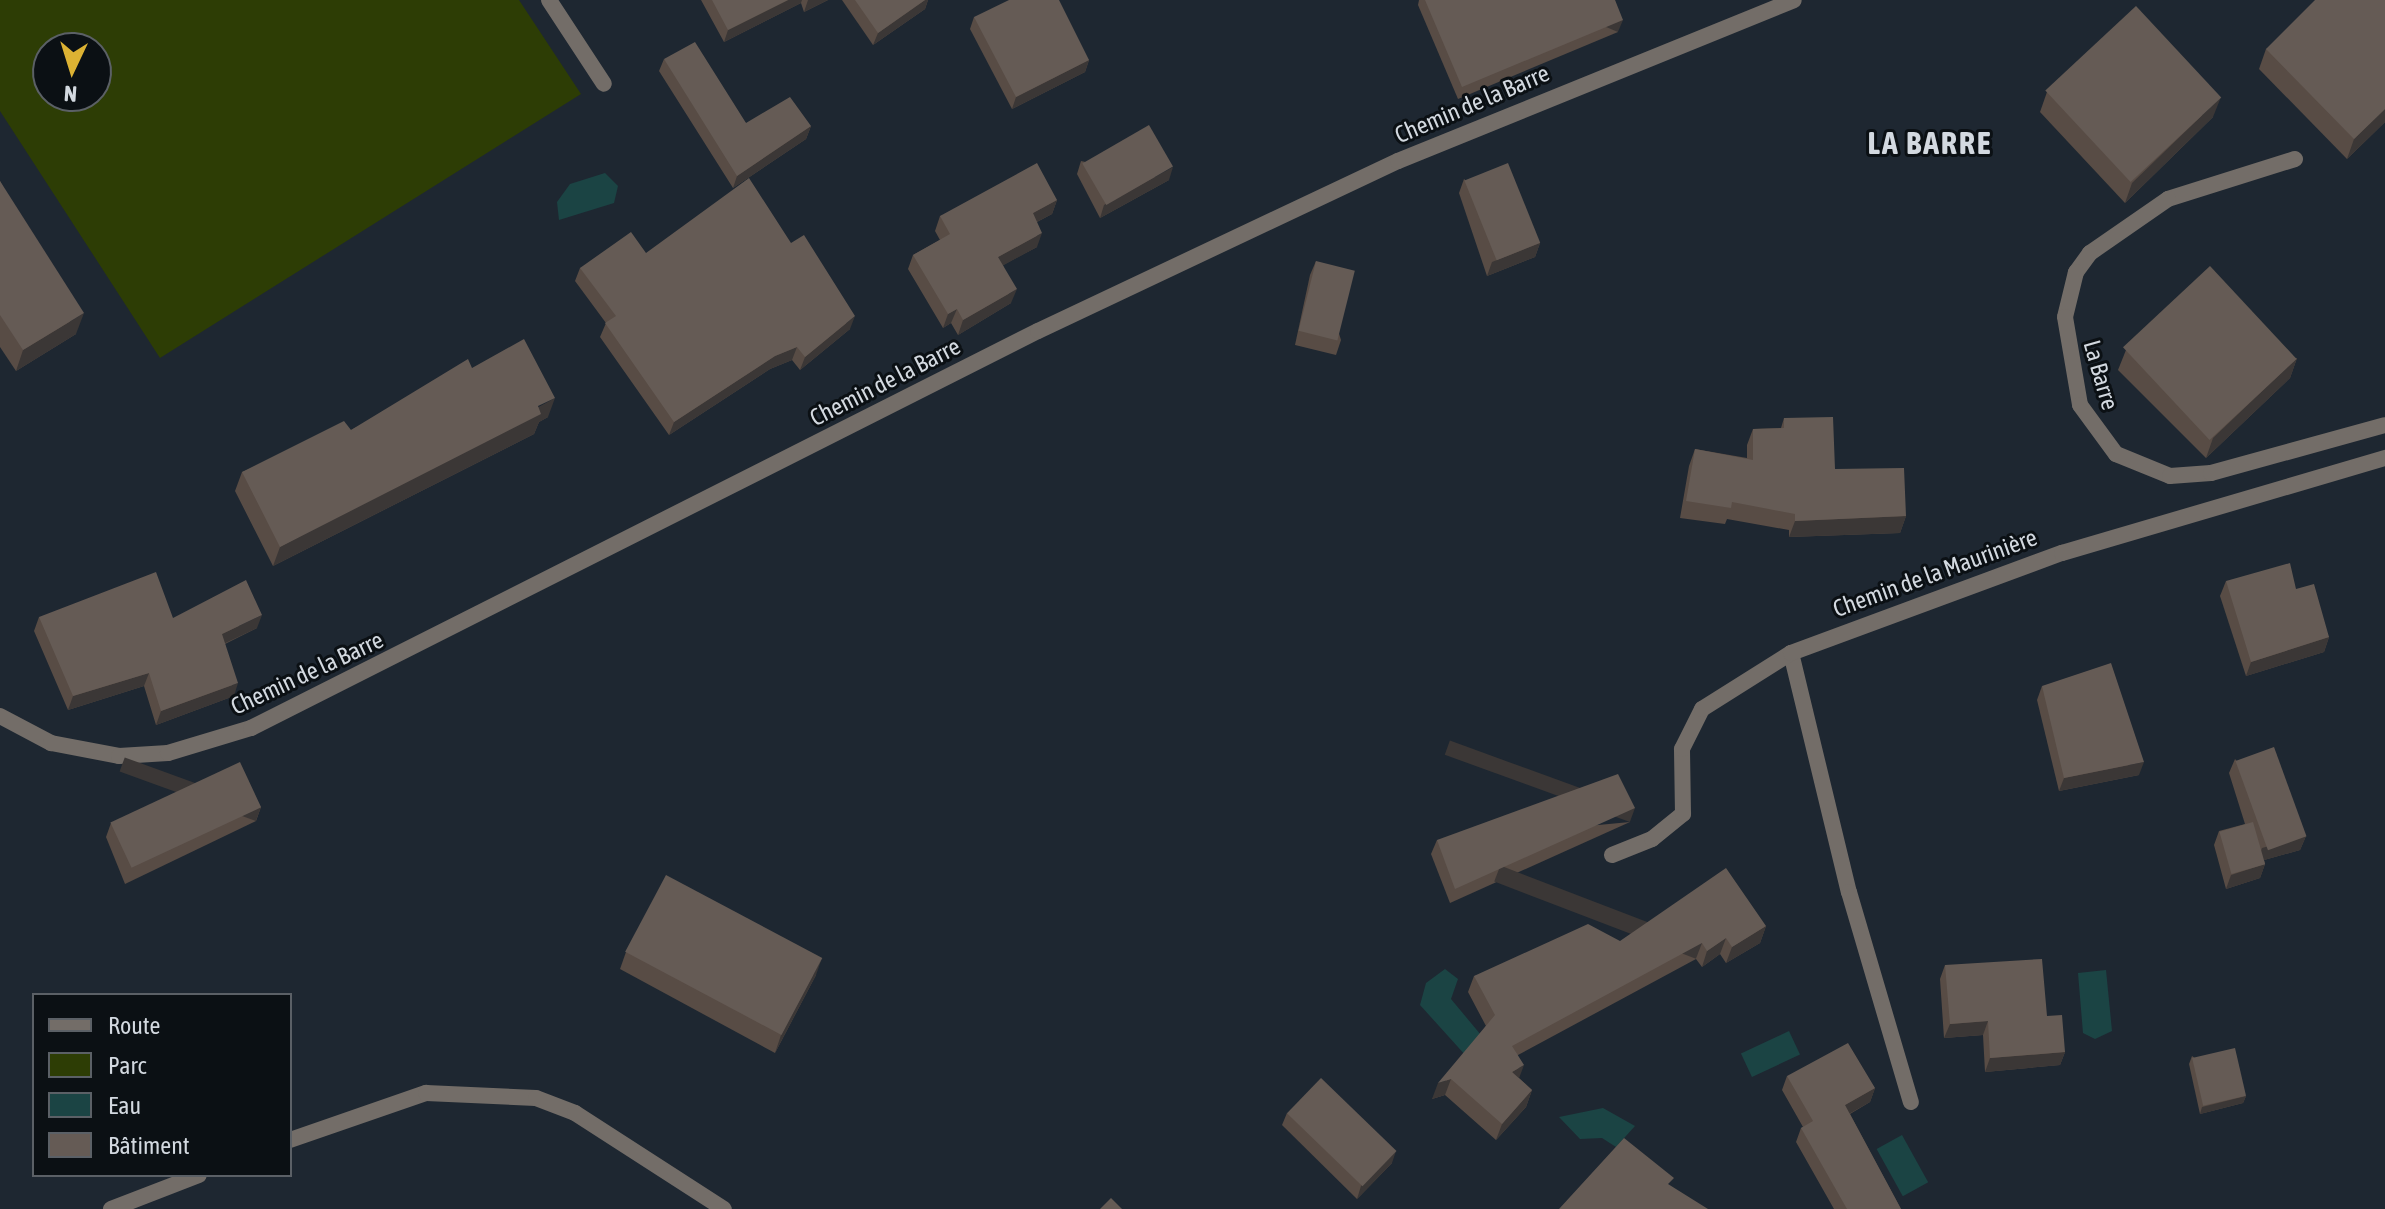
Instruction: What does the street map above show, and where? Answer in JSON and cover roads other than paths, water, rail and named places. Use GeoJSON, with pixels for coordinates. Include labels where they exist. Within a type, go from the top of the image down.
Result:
{"type":"FeatureCollection","features":[{"type":"Feature","properties":{"kind":"street"},"geometry":{"type":"LineString","coordinates":[[549,0],[604,84]]}},
{"type":"Feature","properties":{"kind":"street","name":"Chemin de la Barre"},"geometry":{"type":"LineString","coordinates":[[0,716],[51,743],[119,756],[168,753],[251,728],[1254,229],[1470,129],[1794,0]]}},
{"type":"Feature","properties":{"kind":"street","name":"La Barre"},"geometry":{"type":"LineString","coordinates":[[2295,159],[2168,199],[2090,253],[2076,272],[2065,317],[2076,395],[2088,424],[2116,454],[2170,476],[2211,473],[2385,425]]}},
{"type":"Feature","properties":{"kind":"street","name":"Chemin de la Maurinière"},"geometry":{"type":"LineString","coordinates":[[1612,855],[1652,839],[1683,814],[1682,749],[1702,709],[1791,653],[2062,553],[2385,458]]}},
{"type":"Feature","properties":{"kind":"street"},"geometry":{"type":"LineString","coordinates":[[1791,653],[1849,892],[1911,1102]]}},
{"type":"Feature","properties":{"kind":"street"},"geometry":{"type":"LineString","coordinates":[[292,1139],[426,1093],[536,1098],[575,1113],[724,1209]]}},
{"type":"Feature","properties":{"kind":"street"},"geometry":{"type":"LineString","coordinates":[[111,1209],[194,1177]]}},
{"type":"Feature","properties":{"kind":"water"},"geometry":{"type":"Polygon","coordinates":[[[605,173],[618,186],[614,203],[559,220],[557,202],[570,184],[605,173]]]}},
{"type":"Feature","properties":{"kind":"water"},"geometry":{"type":"Polygon","coordinates":[[[1445,969],[1458,979],[1451,999],[1486,1041],[1467,1057],[1420,1005],[1426,983],[1445,969]]]}},
{"type":"Feature","properties":{"kind":"water"},"geometry":{"type":"Polygon","coordinates":[[[2106,970],[2112,1031],[2095,1039],[2083,1033],[2078,973],[2106,970]]]}},
{"type":"Feature","properties":{"kind":"water"},"geometry":{"type":"Polygon","coordinates":[[[1789,1031],[1800,1055],[1752,1077],[1741,1053],[1789,1031]]]}},
{"type":"Feature","properties":{"kind":"water"},"geometry":{"type":"Polygon","coordinates":[[[1603,1108],[1635,1126],[1616,1147],[1602,1138],[1580,1139],[1559,1117],[1603,1108]]]}},
{"type":"Feature","properties":{"kind":"water"},"geometry":{"type":"Polygon","coordinates":[[[1902,1135],[1928,1182],[1903,1196],[1877,1149],[1902,1135]]]}},
{"type":"Feature","properties":{"kind":"district","name":"LA BARRE"},"geometry":{"type":"Point","coordinates":[1930,143]}}]}
